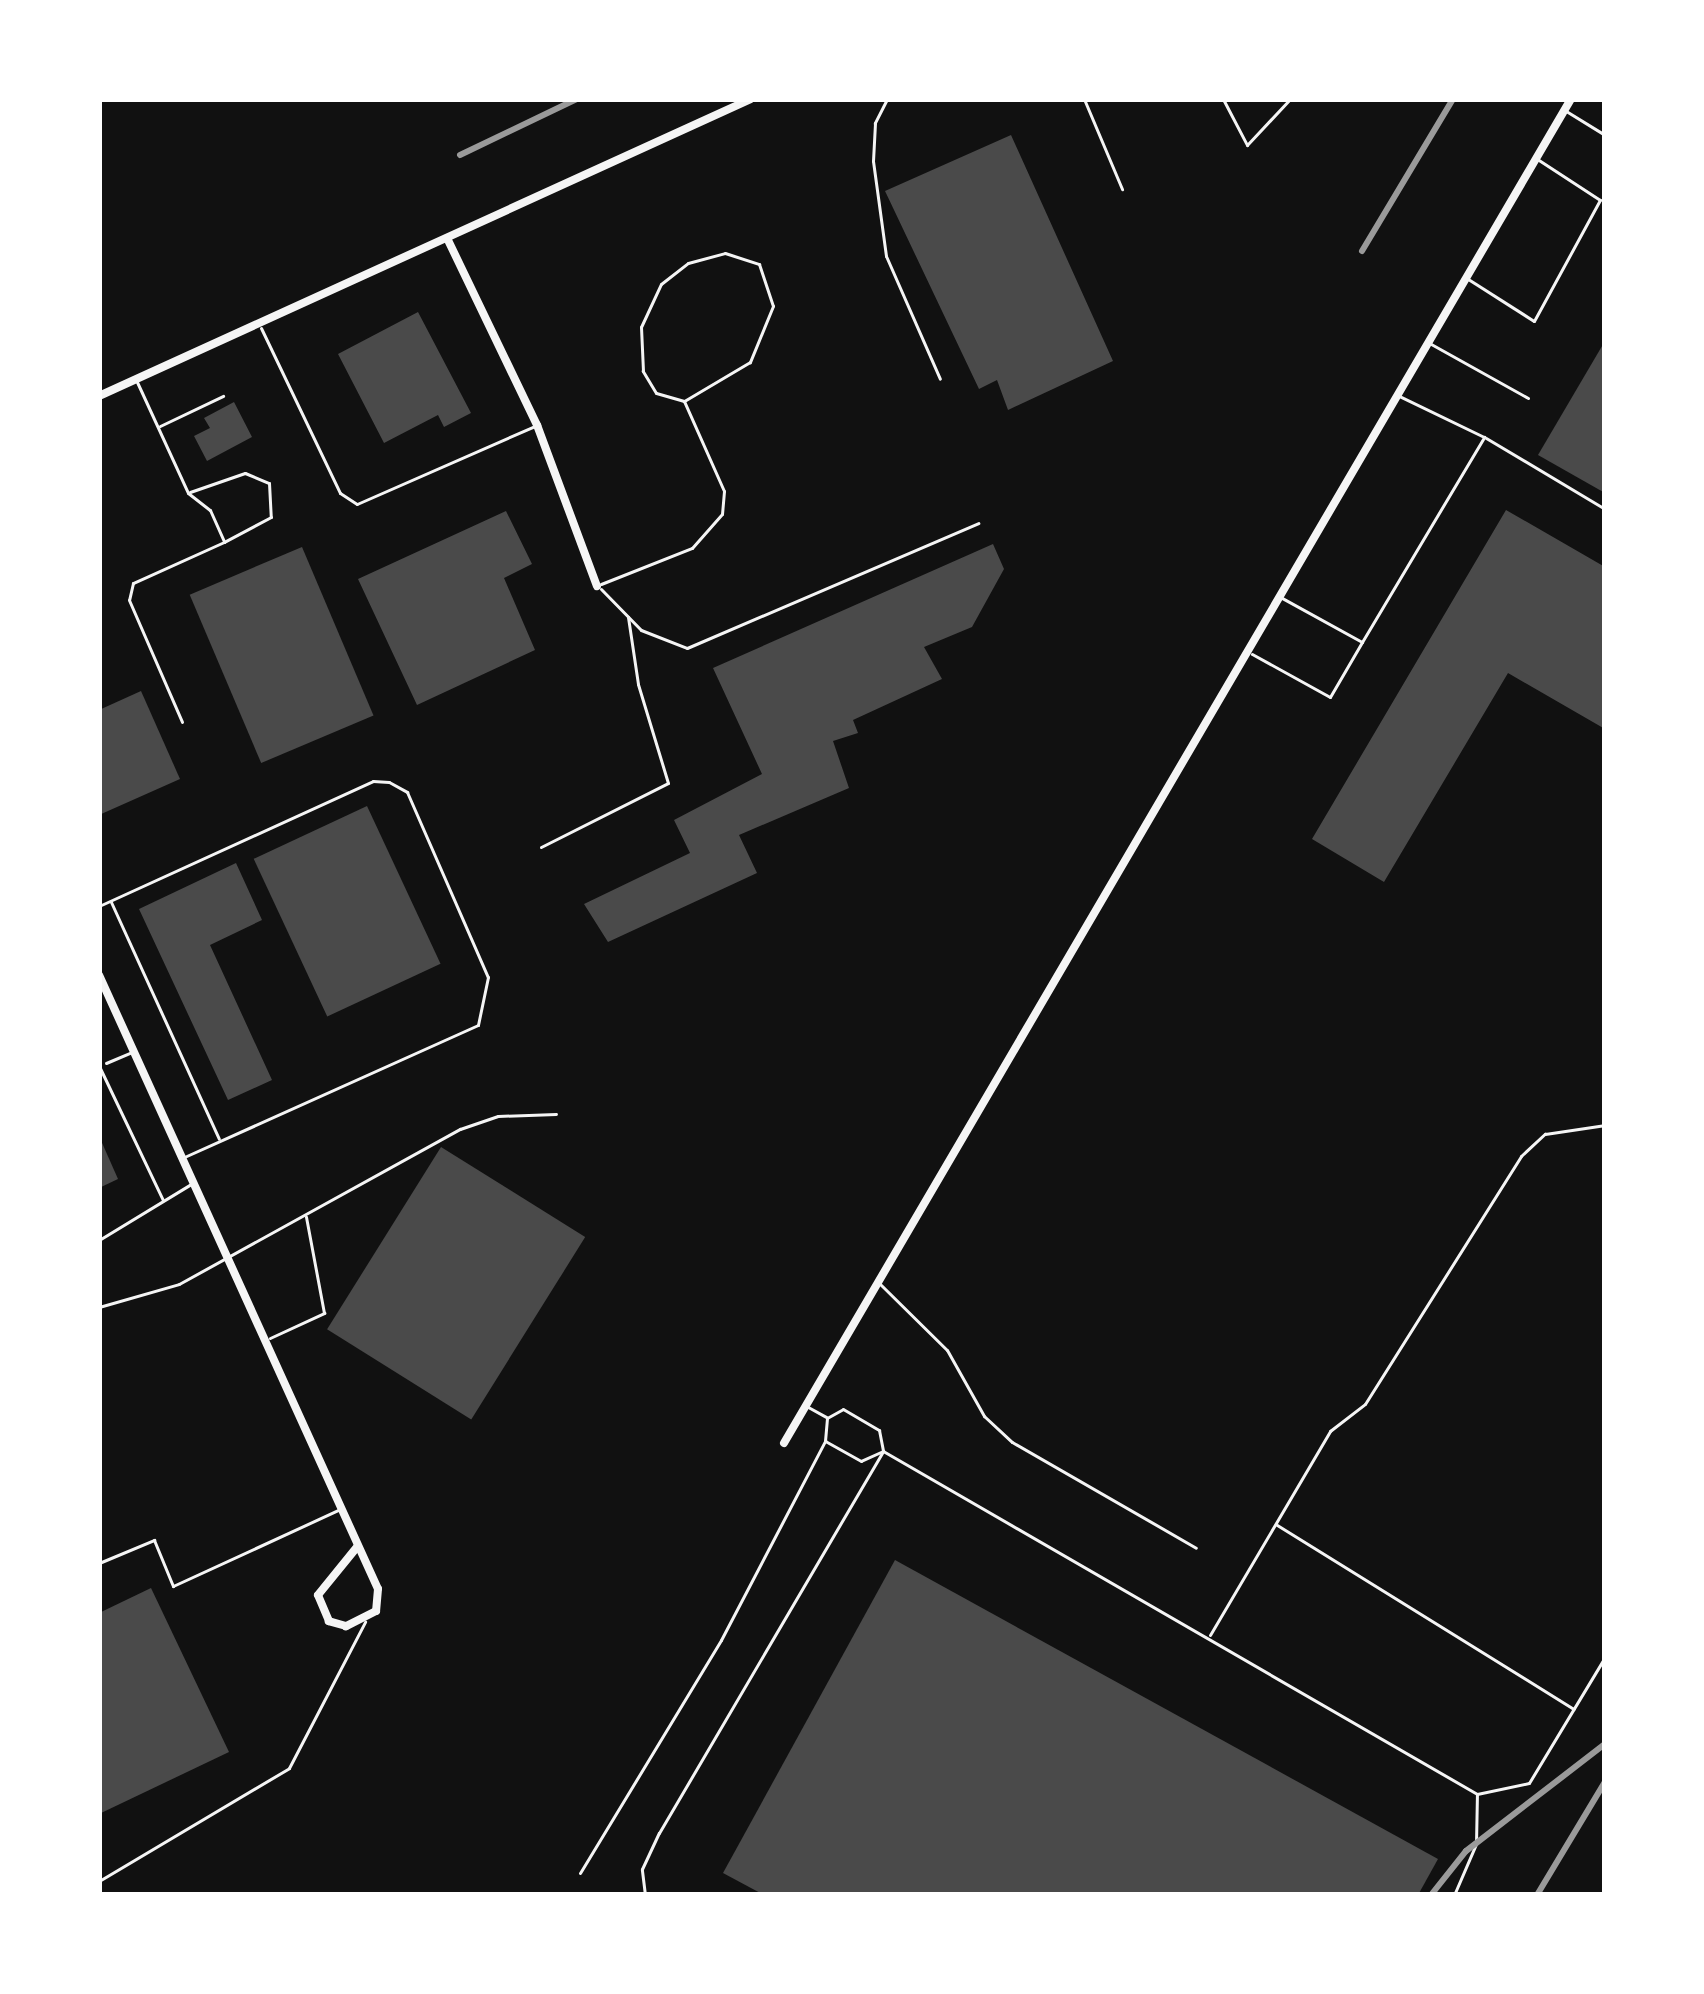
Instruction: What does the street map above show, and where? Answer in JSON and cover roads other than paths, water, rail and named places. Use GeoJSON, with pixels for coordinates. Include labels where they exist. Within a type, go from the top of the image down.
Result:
{"type":"FeatureCollection","features":[{"type":"Feature","properties":{"kind":"street"},"geometry":{"type":"LineString","coordinates":[[99,396],[751,99]]}},
{"type":"Feature","properties":{"kind":"street"},"geometry":{"type":"LineString","coordinates":[[784,1443],[1570,99]]}},
{"type":"Feature","properties":{"kind":"street"},"geometry":{"type":"LineString","coordinates":[[447,238],[537,425],[597,586]]}},
{"type":"Feature","properties":{"kind":"street"},"geometry":{"type":"LineString","coordinates":[[99,975],[378,1589],[376,1611],[365,1622],[329,1621],[318,1594],[357,1547]]}},
{"type":"Feature","properties":{"kind":"lane"},"geometry":{"type":"LineString","coordinates":[[887,99],[875,123],[873,161],[886,256],[940,379]]}},
{"type":"Feature","properties":{"kind":"lane"},"geometry":{"type":"LineString","coordinates":[[946,99],[1009,99]]}},
{"type":"Feature","properties":{"kind":"lane"},"geometry":{"type":"LineString","coordinates":[[1084,99],[1122,189]]}},
{"type":"Feature","properties":{"kind":"lane"},"geometry":{"type":"LineString","coordinates":[[1223,99],[1247,145],[1290,99]]}},
{"type":"Feature","properties":{"kind":"lane"},"geometry":{"type":"LineString","coordinates":[[1564,110],[1605,135]]}},
{"type":"Feature","properties":{"kind":"lane"},"geometry":{"type":"LineString","coordinates":[[1467,278],[1534,321],[1600,200],[1536,158]]}},
{"type":"Feature","properties":{"kind":"lane"},"geometry":{"type":"LineString","coordinates":[[683,401],[750,362],[773,306],[759,264],[725,253],[688,263],[661,284],[641,327],[643,370],[656,393],[683,401],[724,490],[717,526],[692,548],[597,586],[667,645],[687,648],[978,523]]}},
{"type":"Feature","properties":{"kind":"lane"},"geometry":{"type":"LineString","coordinates":[[260,324],[340,493],[358,505],[537,425]]}},
{"type":"Feature","properties":{"kind":"lane"},"geometry":{"type":"LineString","coordinates":[[1430,343],[1528,398]]}},
{"type":"Feature","properties":{"kind":"lane"},"geometry":{"type":"LineString","coordinates":[[136,380],[188,493],[210,510],[224,542]]}},
{"type":"Feature","properties":{"kind":"lane"},"geometry":{"type":"LineString","coordinates":[[158,427],[223,396]]}},
{"type":"Feature","properties":{"kind":"lane"},"geometry":{"type":"LineString","coordinates":[[1399,396],[1484,437],[1605,509]]}},
{"type":"Feature","properties":{"kind":"lane"},"geometry":{"type":"LineString","coordinates":[[1248,652],[1330,697],[1484,437]]}},
{"type":"Feature","properties":{"kind":"lane"},"geometry":{"type":"LineString","coordinates":[[182,722],[129,600],[133,583],[271,517],[269,483],[245,473],[188,493]]}},
{"type":"Feature","properties":{"kind":"lane"},"geometry":{"type":"LineString","coordinates":[[1281,597],[1362,642]]}},
{"type":"Feature","properties":{"kind":"lane"},"geometry":{"type":"LineString","coordinates":[[541,847],[668,783],[638,684],[628,615]]}},
{"type":"Feature","properties":{"kind":"lane"},"geometry":{"type":"LineString","coordinates":[[99,906],[373,781],[407,792],[488,977],[478,1025],[182,1157]]}},
{"type":"Feature","properties":{"kind":"lane"},"geometry":{"type":"LineString","coordinates":[[111,901],[220,1140]]}},
{"type":"Feature","properties":{"kind":"lane"},"geometry":{"type":"LineString","coordinates":[[134,1051],[101,1065],[163,1200]]}},
{"type":"Feature","properties":{"kind":"lane"},"geometry":{"type":"LineString","coordinates":[[99,1307],[179,1284],[460,1130],[498,1116],[556,1114]]}},
{"type":"Feature","properties":{"kind":"lane"},"geometry":{"type":"LineString","coordinates":[[1210,1637],[1330,1431],[1365,1404],[1521,1156],[1545,1135],[1605,1125]]}},
{"type":"Feature","properties":{"kind":"lane"},"geometry":{"type":"LineString","coordinates":[[99,1240],[193,1183]]}},
{"type":"Feature","properties":{"kind":"lane"},"geometry":{"type":"LineString","coordinates":[[264,1340],[325,1313],[306,1215]]}},
{"type":"Feature","properties":{"kind":"lane"},"geometry":{"type":"LineString","coordinates":[[878,1282],[947,1350],[984,1416],[1012,1442],[1196,1548]]}},
{"type":"Feature","properties":{"kind":"lane"},"geometry":{"type":"LineString","coordinates":[[806,1405],[827,1418]]}},
{"type":"Feature","properties":{"kind":"lane"},"geometry":{"type":"LineString","coordinates":[[645,1895],[642,1869],[659,1833],[883,1451],[879,1430],[843,1409],[827,1418]]}},
{"type":"Feature","properties":{"kind":"lane"},"geometry":{"type":"LineString","coordinates":[[580,1874],[721,1640],[825,1441],[827,1418]]}},
{"type":"Feature","properties":{"kind":"lane"},"geometry":{"type":"LineString","coordinates":[[825,1441],[861,1461],[883,1451]]}},
{"type":"Feature","properties":{"kind":"lane"},"geometry":{"type":"LineString","coordinates":[[883,1451],[1477,1794],[1529,1784],[1605,1658]]}},
{"type":"Feature","properties":{"kind":"lane"},"geometry":{"type":"LineString","coordinates":[[99,1563],[154,1540],[173,1586],[340,1509]]}},
{"type":"Feature","properties":{"kind":"lane"},"geometry":{"type":"LineString","coordinates":[[1276,1524],[1574,1709]]}},
{"type":"Feature","properties":{"kind":"lane"},"geometry":{"type":"LineString","coordinates":[[99,1881],[289,1768],[365,1622]]}},
{"type":"Feature","properties":{"kind":"lane"},"geometry":{"type":"LineString","coordinates":[[1454,1895],[1476,1844],[1477,1794]]}},
{"type":"Feature","properties":{"kind":"railway"},"geometry":{"type":"LineString","coordinates":[[460,155],[577,99]]}},
{"type":"Feature","properties":{"kind":"railway"},"geometry":{"type":"LineString","coordinates":[[1362,251],[1453,99]]}},
{"type":"Feature","properties":{"kind":"railway"},"geometry":{"type":"LineString","coordinates":[[1431,1895],[1466,1851],[1605,1744]]}},
{"type":"Feature","properties":{"kind":"railway"},"geometry":{"type":"LineString","coordinates":[[1537,1895],[1605,1782]]}}]}
